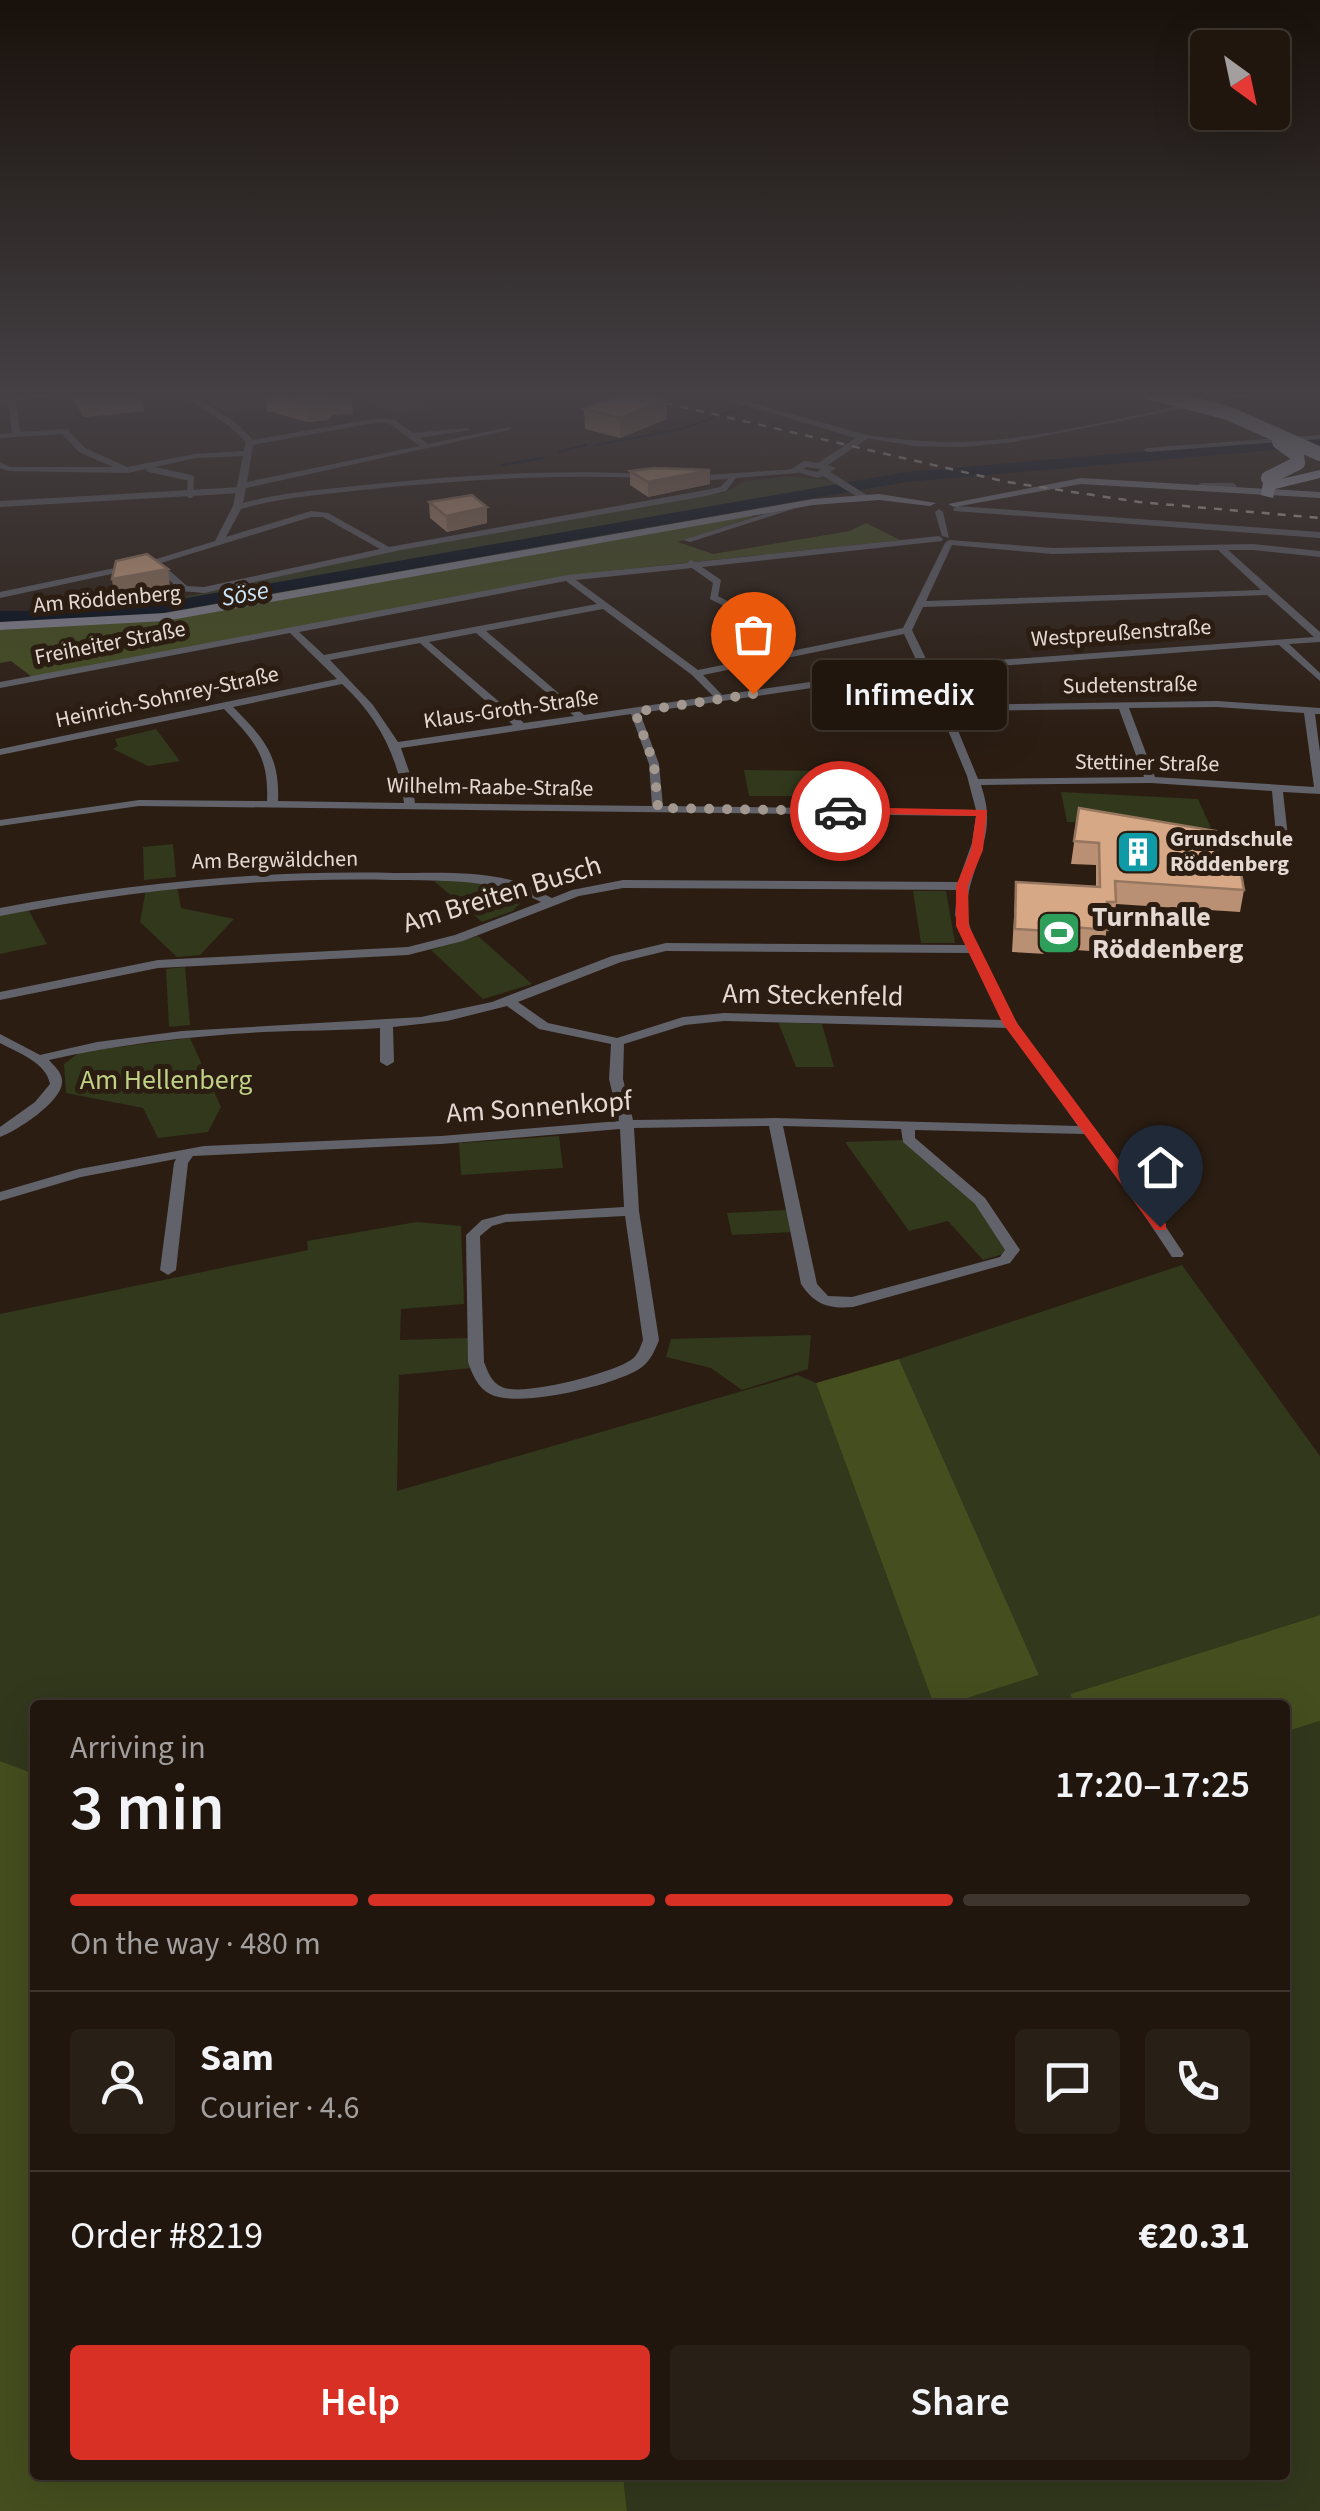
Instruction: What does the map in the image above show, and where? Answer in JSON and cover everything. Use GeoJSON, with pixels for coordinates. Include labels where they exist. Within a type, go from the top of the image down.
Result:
{"type":"FeatureCollection","features":[{"type":"Feature","properties":{"kind":"main road","name":"Am Röddenberg"},"geometry":{"type":"LineString","coordinates":[[0,626],[165,618],[768,509]]}},
{"type":"Feature","properties":{"kind":"street"},"geometry":{"type":"LineString","coordinates":[[219,540],[236,509]]}},
{"type":"Feature","properties":{"kind":"street"},"geometry":{"type":"LineString","coordinates":[[155,562],[184,588],[204,590],[388,550],[616,509]]}},
{"type":"Feature","properties":{"kind":"street","name":"Am Röddenberg"},"geometry":{"type":"LineString","coordinates":[[687,540],[788,509]]}},
{"type":"Feature","properties":{"kind":"street"},"geometry":{"type":"LineString","coordinates":[[907,630],[949,540],[936,509]]}},
{"type":"Feature","properties":{"kind":"street"},"geometry":{"type":"LineString","coordinates":[[978,509],[1320,536]]}},
{"type":"Feature","properties":{"kind":"street"},"geometry":{"type":"LineString","coordinates":[[1014,509],[1020,515]]}},
{"type":"Feature","properties":{"kind":"street"},"geometry":{"type":"LineString","coordinates":[[0,595],[155,562],[271,524],[325,515],[388,550]]}},
{"type":"Feature","properties":{"kind":"street"},"geometry":{"type":"LineString","coordinates":[[232,520],[256,531]]}},
{"type":"Feature","properties":{"kind":"street","name":"Freiheiter Straße"},"geometry":{"type":"LineString","coordinates":[[0,685],[568,578],[691,563],[949,540],[1052,551],[1219,547],[1320,554]]}},
{"type":"Feature","properties":{"kind":"street"},"geometry":{"type":"LineString","coordinates":[[1219,547],[1320,638]]}},
{"type":"Feature","properties":{"kind":"street"},"geometry":{"type":"LineString","coordinates":[[691,563],[718,582],[713,597],[732,607]]}},
{"type":"Feature","properties":{"kind":"street"},"geometry":{"type":"LineString","coordinates":[[568,578],[696,673],[722,699]]}},
{"type":"Feature","properties":{"kind":"street"},"geometry":{"type":"LineString","coordinates":[[920,604],[1272,592]]}},
{"type":"Feature","properties":{"kind":"street"},"geometry":{"type":"LineString","coordinates":[[321,659],[604,606]]}},
{"type":"Feature","properties":{"kind":"street"},"geometry":{"type":"LineString","coordinates":[[291,629],[379,717],[398,745],[409,777],[410,806]]}},
{"type":"Feature","properties":{"kind":"street"},"geometry":{"type":"LineString","coordinates":[[478,630],[582,719]]}},
{"type":"Feature","properties":{"kind":"street"},"geometry":{"type":"LineString","coordinates":[[907,630],[973,782],[982,813],[977,850],[962,886],[959,906],[973,949],[1010,1024],[1086,1130],[1144,1200],[1177,1254]]}},
{"type":"Feature","properties":{"kind":"street"},"geometry":{"type":"LineString","coordinates":[[696,673],[907,630]]}},
{"type":"Feature","properties":{"kind":"street","name":"Westpreußenstraße"},"geometry":{"type":"LineString","coordinates":[[926,668],[1320,638]]}},
{"type":"Feature","properties":{"kind":"street"},"geometry":{"type":"LineString","coordinates":[[423,640],[522,728]]}},
{"type":"Feature","properties":{"kind":"street"},"geometry":{"type":"LineString","coordinates":[[1281,642],[1320,678]]}},
{"type":"Feature","properties":{"kind":"street","name":"Klaus-Groth-Straße"},"geometry":{"type":"LineString","coordinates":[[398,745],[926,668]]}},
{"type":"Feature","properties":{"kind":"street","name":"Heinrich-Sohnrey-Straße"},"geometry":{"type":"LineString","coordinates":[[0,752],[342,681]]}},
{"type":"Feature","properties":{"kind":"street"},"geometry":{"type":"LineString","coordinates":[[225,704],[264,744],[275,773],[272,803]]}},
{"type":"Feature","properties":{"kind":"street"},"geometry":{"type":"LineString","coordinates":[[1122,704],[1151,780]]}},
{"type":"Feature","properties":{"kind":"street","name":"Sudetenstraße"},"geometry":{"type":"LineString","coordinates":[[940,708],[1122,704],[1314,711]]}},
{"type":"Feature","properties":{"kind":"street"},"geometry":{"type":"LineString","coordinates":[[1314,711],[1320,791]]}},
{"type":"Feature","properties":{"kind":"street"},"geometry":{"type":"LineString","coordinates":[[635,712],[654,764],[658,808]]}},
{"type":"Feature","properties":{"kind":"street","name":"Stettiner Straße"},"geometry":{"type":"LineString","coordinates":[[973,782],[1151,780],[1320,791]]}},
{"type":"Feature","properties":{"kind":"street"},"geometry":{"type":"LineString","coordinates":[[1276,788],[1283,846]]}},
{"type":"Feature","properties":{"kind":"street","name":"Wilhelm-Raabe-Straße"},"geometry":{"type":"LineString","coordinates":[[0,823],[120,804],[982,813]]}},
{"type":"Feature","properties":{"kind":"street","name":"Am Bergwäldchen"},"geometry":{"type":"LineString","coordinates":[[0,912],[126,888],[248,879],[476,879],[521,888],[550,902]]}},
{"type":"Feature","properties":{"kind":"street","name":"Am Breiten Busch"},"geometry":{"type":"LineString","coordinates":[[0,996],[98,973],[174,963],[408,951],[459,938],[550,902],[601,887],[642,882],[962,886]]}},
{"type":"Feature","properties":{"kind":"street"},"geometry":{"type":"LineString","coordinates":[[42,1058],[87,1047],[170,1036],[386,1024],[472,1012],[612,960],[666,947],[973,949]]}},
{"type":"Feature","properties":{"kind":"street"},"geometry":{"type":"LineString","coordinates":[[507,1000],[544,1026],[618,1042],[616,1080],[627,1124],[632,1212],[651,1340],[645,1355],[613,1372],[528,1396],[498,1392],[481,1378],[476,1362],[473,1235],[488,1223],[506,1218],[632,1212]]}},
{"type":"Feature","properties":{"kind":"street","name":"Am Steckenfeld"},"geometry":{"type":"LineString","coordinates":[[618,1042],[683,1021],[724,1017],[1010,1024]]}},
{"type":"Feature","properties":{"kind":"street"},"geometry":{"type":"LineString","coordinates":[[386,1024],[388,1062]]}},
{"type":"Feature","properties":{"kind":"street"},"geometry":{"type":"LineString","coordinates":[[0,1038],[42,1058],[56,1076],[52,1100],[0,1133]]}},
{"type":"Feature","properties":{"kind":"street"},"geometry":{"type":"LineString","coordinates":[[776,1122],[809,1284],[816,1296],[831,1304],[853,1302],[1005,1260],[1013,1250],[980,1201],[908,1139],[908,1126]]}},
{"type":"Feature","properties":{"kind":"street","name":"Am Sonnenkopf"},"geometry":{"type":"LineString","coordinates":[[0,1196],[79,1174],[188,1152],[441,1140],[627,1124],[776,1122],[1086,1130]]}},
{"type":"Feature","properties":{"kind":"street"},"geometry":{"type":"LineString","coordinates":[[168,1270],[181,1163],[188,1152]]}},
{"type":"Feature","properties":{"kind":"green space"},"geometry":{"type":"Polygon","coordinates":[[[628,509],[749,509],[164,615],[22,624],[29,611],[93,603],[118,606],[194,595],[408,548],[628,509]]]}},
{"type":"Feature","properties":{"kind":"green space"},"geometry":{"type":"Polygon","coordinates":[[[753,517],[678,542],[713,554],[850,531],[866,523],[900,540],[618,570],[32,677],[11,661],[0,663],[0,630],[172,617],[753,517]]]}},
{"type":"Feature","properties":{"kind":"green space"},"geometry":{"type":"Polygon","coordinates":[[[156,729],[180,761],[148,766],[113,749],[118,746],[115,739],[156,729]]]}},
{"type":"Feature","properties":{"kind":"green space"},"geometry":{"type":"Polygon","coordinates":[[[744,770],[830,771],[822,796],[749,796],[744,770]]]}},
{"type":"Feature","properties":{"kind":"green space"},"geometry":{"type":"Polygon","coordinates":[[[1061,792],[1198,799],[1211,828],[1067,822],[1061,792]]]}},
{"type":"Feature","properties":{"kind":"green space"},"geometry":{"type":"Polygon","coordinates":[[[173,844],[176,877],[144,880],[143,847],[173,844]]]}},
{"type":"Feature","properties":{"kind":"green space"},"geometry":{"type":"Polygon","coordinates":[[[434,881],[494,884],[524,899],[513,911],[482,922],[434,881]]]}},
{"type":"Feature","properties":{"kind":"green space"},"geometry":{"type":"Polygon","coordinates":[[[177,886],[181,908],[234,919],[200,955],[177,957],[140,922],[146,889],[177,886]]]}},
{"type":"Feature","properties":{"kind":"green space"},"geometry":{"type":"Polygon","coordinates":[[[913,891],[946,891],[955,943],[921,943],[913,891]]]}},
{"type":"Feature","properties":{"kind":"green space"},"geometry":{"type":"Polygon","coordinates":[[[28,909],[47,944],[0,954],[0,915],[28,909]]]}},
{"type":"Feature","properties":{"kind":"green space"},"geometry":{"type":"Polygon","coordinates":[[[478,936],[532,984],[483,999],[431,950],[478,936]]]}},
{"type":"Feature","properties":{"kind":"green space"},"geometry":{"type":"Polygon","coordinates":[[[185,967],[190,1025],[169,1027],[166,969],[185,967]]]}},
{"type":"Feature","properties":{"kind":"green space"},"geometry":{"type":"Polygon","coordinates":[[[778,1022],[822,1024],[834,1067],[796,1067],[778,1022]]]}},
{"type":"Feature","properties":{"kind":"green space","name":"Am Hellenberg"},"geometry":{"type":"Polygon","coordinates":[[[190,1038],[221,1107],[208,1132],[158,1138],[143,1108],[66,1093],[64,1064],[80,1052],[190,1038]]]}},
{"type":"Feature","properties":{"kind":"green space"},"geometry":{"type":"Polygon","coordinates":[[[559,1136],[563,1168],[461,1175],[459,1143],[559,1136]]]}},
{"type":"Feature","properties":{"kind":"green space"},"geometry":{"type":"Polygon","coordinates":[[[902,1140],[977,1205],[1006,1247],[1003,1254],[983,1260],[948,1221],[909,1231],[845,1142],[902,1140]]]}},
{"type":"Feature","properties":{"kind":"green space"},"geometry":{"type":"Polygon","coordinates":[[[787,1210],[792,1232],[732,1235],[727,1213],[787,1210]]]}},
{"type":"Feature","properties":{"kind":"green space"},"geometry":{"type":"Polygon","coordinates":[[[417,1222],[461,1226],[464,1304],[401,1309],[400,1340],[469,1338],[472,1368],[399,1375],[397,1491],[798,1375],[816,1383],[932,1700],[30,1700],[30,1772],[0,1761],[0,1314],[308,1250],[307,1241],[417,1222]]]}},
{"type":"Feature","properties":{"kind":"green space"},"geometry":{"type":"Polygon","coordinates":[[[1182,1265],[1320,1456],[1320,1615],[1070,1694],[1073,1700],[962,1700],[1039,1675],[899,1359],[1182,1265]]]}},
{"type":"Feature","properties":{"kind":"green space"},"geometry":{"type":"Polygon","coordinates":[[[811,1335],[808,1369],[742,1390],[711,1368],[666,1357],[671,1339],[811,1335]]]}},
{"type":"Feature","properties":{"kind":"green space"},"geometry":{"type":"Polygon","coordinates":[[[899,1359],[1039,1675],[962,1700],[932,1700],[816,1383],[899,1359]]]}},
{"type":"Feature","properties":{"kind":"green space"},"geometry":{"type":"Polygon","coordinates":[[[1320,1615],[1320,1721],[1290,1730],[1290,1700],[1073,1700],[1070,1694],[1320,1615]]]}},
{"type":"Feature","properties":{"kind":"green space"},"geometry":{"type":"Polygon","coordinates":[[[1320,1721],[1320,2511],[627,2511],[624,2480],[1290,2480],[1290,1730],[1320,1721]]]}},
{"type":"Feature","properties":{"kind":"green space"},"geometry":{"type":"Polygon","coordinates":[[[0,1761],[30,1772],[30,2480],[624,2480],[627,2511],[0,2511],[0,1761]]]}},
{"type":"Feature","properties":{"kind":"building"},"geometry":{"type":"Polygon","coordinates":[[[438,509],[477,509],[446,516],[438,509]]]}},
{"type":"Feature","properties":{"kind":"building"},"geometry":{"type":"Polygon","coordinates":[[[147,554],[168,569],[112,579],[116,561],[147,554]]]}},
{"type":"Feature","properties":{"kind":"building"},"geometry":{"type":"Polygon","coordinates":[[[1079,808],[1216,831],[1218,866],[1240,868],[1244,890],[1115,881],[1116,902],[1107,902],[1108,930],[1049,925],[1049,931],[1015,929],[1016,882],[1100,887],[1099,843],[1074,841],[1079,808]]]}},
{"type":"Feature","properties":{"kind":"waterway","name":"Söse"},"geometry":{"type":"LineString","coordinates":[[0,617],[111,616],[158,609],[724,509]]}},
{"type":"Feature","properties":{"kind":"railway"},"geometry":{"type":"LineString","coordinates":[[1220,509],[1320,518]]}},
{"type":"Feature","properties":{"kind":"way so far"},"geometry":{"type":"LineString","coordinates":[[753,694],[635,712],[654,764],[658,808],[840,811]]}},
{"type":"Feature","properties":{"kind":"place","name":"Infimedix"},"geometry":{"type":"Point","coordinates":[753,694]}},
{"type":"Feature","properties":{"kind":"place","name":"Grundschule Röddenberg"},"geometry":{"type":"Point","coordinates":[1138,852]}},
{"type":"Feature","properties":{"kind":"place","name":"Turnhalle Röddenberg"},"geometry":{"type":"Point","coordinates":[1059,933]}},
{"type":"Feature","properties":{"kind":"route"},"geometry":{"type":"LineString","coordinates":[[840,811],[982,813],[977,850],[962,886],[959,906],[963,926],[1010,1024],[1086,1130],[1144,1200],[1160,1227]]}}]}
